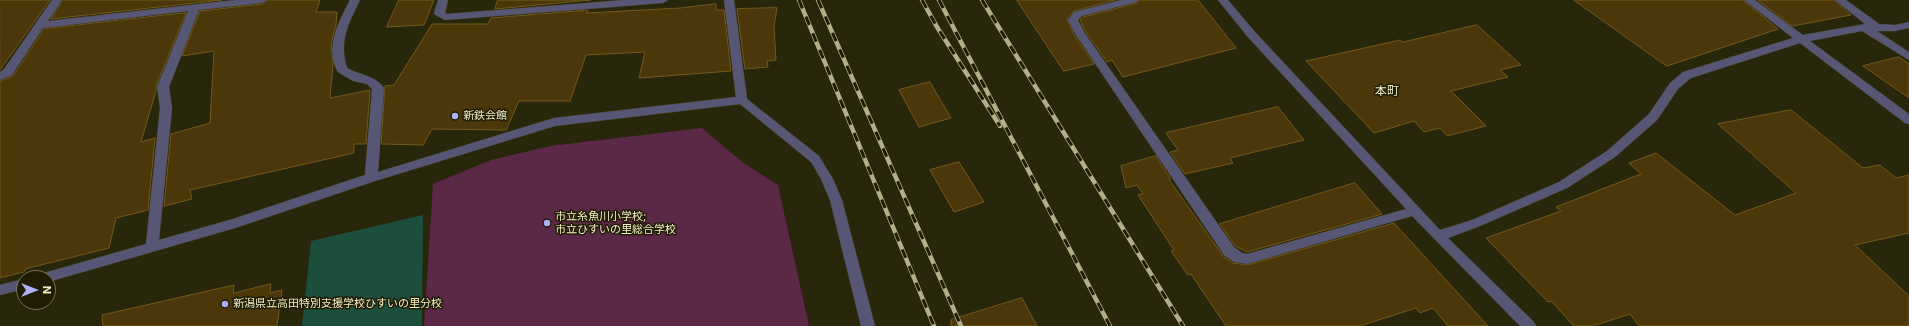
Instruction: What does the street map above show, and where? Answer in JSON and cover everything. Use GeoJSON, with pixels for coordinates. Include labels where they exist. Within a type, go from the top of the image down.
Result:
{"type":"FeatureCollection","features":[{"type":"Feature","properties":{"kind":"street"},"geometry":{"type":"LineString","coordinates":[[0,76],[8,72],[58,0]]}},
{"type":"Feature","properties":{"kind":"street"},"geometry":{"type":"LineString","coordinates":[[41,25],[262,0]]}},
{"type":"Feature","properties":{"kind":"street"},"geometry":{"type":"LineString","coordinates":[[355,0],[339,34],[338,56],[342,70],[357,78],[371,81],[378,88],[371,178]]}},
{"type":"Feature","properties":{"kind":"street"},"geometry":{"type":"LineString","coordinates":[[443,0],[438,14],[445,17],[663,0]]}},
{"type":"Feature","properties":{"kind":"street"},"geometry":{"type":"LineString","coordinates":[[729,0],[742,100],[815,159],[827,179],[836,200],[868,326]]}},
{"type":"Feature","properties":{"kind":"street"},"geometry":{"type":"LineString","coordinates":[[1133,0],[1078,14],[1073,20],[1079,32],[1229,251],[1240,258],[1247,259],[1415,211]]}},
{"type":"Feature","properties":{"kind":"street"},"geometry":{"type":"LineString","coordinates":[[1223,0],[1251,34],[1438,236],[1529,326]]}},
{"type":"Feature","properties":{"kind":"street"},"geometry":{"type":"LineString","coordinates":[[1749,0],[1909,120]]}},
{"type":"Feature","properties":{"kind":"street"},"geometry":{"type":"LineString","coordinates":[[1840,0],[1876,27]]}},
{"type":"Feature","properties":{"kind":"street"},"geometry":{"type":"LineString","coordinates":[[152,247],[166,108],[163,87],[195,8]]}},
{"type":"Feature","properties":{"kind":"street"},"geometry":{"type":"LineString","coordinates":[[1438,236],[1476,223],[1563,185],[1611,154],[1653,116],[1674,86],[1687,75],[1802,39],[1864,27],[1895,28],[1909,25]]}},
{"type":"Feature","properties":{"kind":"street"},"geometry":{"type":"LineString","coordinates":[[1864,27],[1909,57]]}},
{"type":"Feature","properties":{"kind":"street"},"geometry":{"type":"LineString","coordinates":[[56,275],[235,223],[371,178],[554,122],[742,100]]}},
{"type":"Feature","properties":{"kind":"street"},"geometry":{"type":"LineString","coordinates":[[0,290],[16,286]]}},
{"type":"Feature","properties":{"kind":"shaded area"},"geometry":{"type":"Polygon","coordinates":[[[702,128],[742,162],[778,185],[809,326],[424,326],[433,184],[491,160],[550,146],[702,128]]]}},
{"type":"Feature","properties":{"kind":"shaded area"},"geometry":{"type":"Polygon","coordinates":[[[423,215],[422,326],[302,326],[311,241],[423,215]]]}},
{"type":"Feature","properties":{"kind":"building"},"geometry":{"type":"Polygon","coordinates":[[[0,0],[50,0],[0,70],[0,0]]]}},
{"type":"Feature","properties":{"kind":"building"},"geometry":{"type":"Polygon","coordinates":[[[63,0],[222,0],[51,19],[63,0]]]}},
{"type":"Feature","properties":{"kind":"building"},"geometry":{"type":"Polygon","coordinates":[[[268,0],[320,0],[316,12],[337,12],[336,25],[331,44],[333,64],[330,98],[370,90],[366,144],[354,144],[354,153],[190,190],[192,199],[164,206],[171,134],[210,123],[214,51],[182,56],[200,11],[262,4],[268,0]]]}},
{"type":"Feature","properties":{"kind":"building"},"geometry":{"type":"Polygon","coordinates":[[[399,0],[434,0],[424,25],[387,27],[399,0]]]}},
{"type":"Feature","properties":{"kind":"building"},"geometry":{"type":"Polygon","coordinates":[[[498,0],[591,0],[495,9],[498,0]]]}},
{"type":"Feature","properties":{"kind":"building"},"geometry":{"type":"Polygon","coordinates":[[[1017,0],[1115,0],[1074,11],[1067,19],[1073,33],[1094,64],[1064,71],[1017,0]]]}},
{"type":"Feature","properties":{"kind":"building"},"geometry":{"type":"Polygon","coordinates":[[[1139,0],[1198,0],[1236,48],[1123,77],[1112,60],[1107,62],[1085,31],[1080,20],[1083,17],[1137,3],[1139,0]]]}},
{"type":"Feature","properties":{"kind":"building"},"geometry":{"type":"Polygon","coordinates":[[[1574,0],[1743,0],[1778,29],[1667,66],[1574,0]]]}},
{"type":"Feature","properties":{"kind":"building"},"geometry":{"type":"Polygon","coordinates":[[[1758,0],[1834,0],[1851,15],[1793,26],[1758,0]]]}},
{"type":"Feature","properties":{"kind":"building"},"geometry":{"type":"Polygon","coordinates":[[[716,4],[716,10],[724,10],[731,71],[639,78],[645,52],[586,55],[570,101],[519,101],[506,130],[432,129],[423,145],[381,144],[385,86],[394,85],[432,24],[488,24],[491,18],[588,10],[587,13],[680,8],[716,4]]]}},
{"type":"Feature","properties":{"kind":"building"},"geometry":{"type":"Polygon","coordinates":[[[777,8],[774,26],[776,60],[767,61],[768,67],[745,69],[737,9],[777,8]]]}},
{"type":"Feature","properties":{"kind":"building"},"geometry":{"type":"Polygon","coordinates":[[[186,13],[156,86],[156,91],[141,142],[155,138],[148,210],[116,218],[109,248],[25,270],[16,270],[16,274],[0,278],[0,81],[13,76],[44,29],[186,13]]]}},
{"type":"Feature","properties":{"kind":"building"},"geometry":{"type":"Polygon","coordinates":[[[1477,25],[1521,65],[1500,70],[1508,77],[1451,91],[1486,126],[1447,136],[1440,128],[1424,132],[1414,121],[1374,133],[1306,61],[1400,40],[1402,42],[1477,25]]]}},
{"type":"Feature","properties":{"kind":"building"},"geometry":{"type":"Polygon","coordinates":[[[1899,57],[1909,64],[1909,98],[1863,66],[1899,57]]]}},
{"type":"Feature","properties":{"kind":"building"},"geometry":{"type":"Polygon","coordinates":[[[930,82],[951,118],[919,127],[899,90],[930,82]]]}},
{"type":"Feature","properties":{"kind":"building"},"geometry":{"type":"Polygon","coordinates":[[[1278,107],[1304,140],[1230,158],[1233,163],[1185,174],[1170,152],[1178,150],[1166,133],[1278,107]]]}},
{"type":"Feature","properties":{"kind":"building"},"geometry":{"type":"Polygon","coordinates":[[[1791,110],[1863,168],[1880,165],[1896,178],[1909,175],[1909,233],[1855,245],[1909,296],[1909,326],[1639,326],[1630,314],[1593,326],[1574,326],[1551,301],[1548,302],[1486,238],[1561,211],[1556,207],[1641,174],[1629,163],[1656,153],[1735,215],[1796,193],[1718,124],[1791,110]]]}},
{"type":"Feature","properties":{"kind":"building"},"geometry":{"type":"Polygon","coordinates":[[[1156,156],[1170,178],[1170,181],[1223,256],[1233,263],[1247,265],[1394,223],[1488,326],[1448,326],[1433,308],[1420,313],[1416,308],[1360,326],[1226,326],[1191,274],[1188,275],[1171,251],[1174,250],[1138,195],[1143,194],[1137,185],[1126,188],[1121,166],[1156,156]]]}},
{"type":"Feature","properties":{"kind":"building"},"geometry":{"type":"Polygon","coordinates":[[[959,162],[984,202],[954,212],[930,170],[959,162]]]}},
{"type":"Feature","properties":{"kind":"building"},"geometry":{"type":"Polygon","coordinates":[[[1355,183],[1382,214],[1247,252],[1235,246],[1220,224],[1355,183]]]}},
{"type":"Feature","properties":{"kind":"building","name":"新潟県立高田特別支援学校ひすいの里分校"},"geometry":{"type":"Polygon","coordinates":[[[271,284],[270,293],[282,290],[277,326],[103,326],[102,315],[234,285],[233,293],[271,284]]]}},
{"type":"Feature","properties":{"kind":"building"},"geometry":{"type":"Polygon","coordinates":[[[1022,298],[1037,326],[951,326],[951,320],[1022,298]]]}},
{"type":"Feature","properties":{"kind":"railway"},"geometry":{"type":"LineString","coordinates":[[799,0],[934,326]]}},
{"type":"Feature","properties":{"kind":"railway"},"geometry":{"type":"LineString","coordinates":[[818,0],[961,326]]}},
{"type":"Feature","properties":{"kind":"railway"},"geometry":{"type":"LineString","coordinates":[[922,0],[937,27],[1000,126]]}},
{"type":"Feature","properties":{"kind":"railway"},"geometry":{"type":"LineString","coordinates":[[939,0],[1110,326]]}},
{"type":"Feature","properties":{"kind":"railway"},"geometry":{"type":"LineString","coordinates":[[982,0],[1183,326]]}},
{"type":"Feature","properties":{"kind":"place","name":"新鉄会館"},"geometry":{"type":"Point","coordinates":[455,116]}},
{"type":"Feature","properties":{"kind":"place","name":"市立糸魚川小学校; 市立ひすいの里総合学校"},"geometry":{"type":"Point","coordinates":[547,223]}},
{"type":"Feature","properties":{"kind":"place","name":"新潟県立高田特別支援学校ひすいの里分校"},"geometry":{"type":"Point","coordinates":[225,304]}},
{"type":"Feature","properties":{"kind":"district","name":"本町"},"geometry":{"type":"Point","coordinates":[1387,91]}}]}
